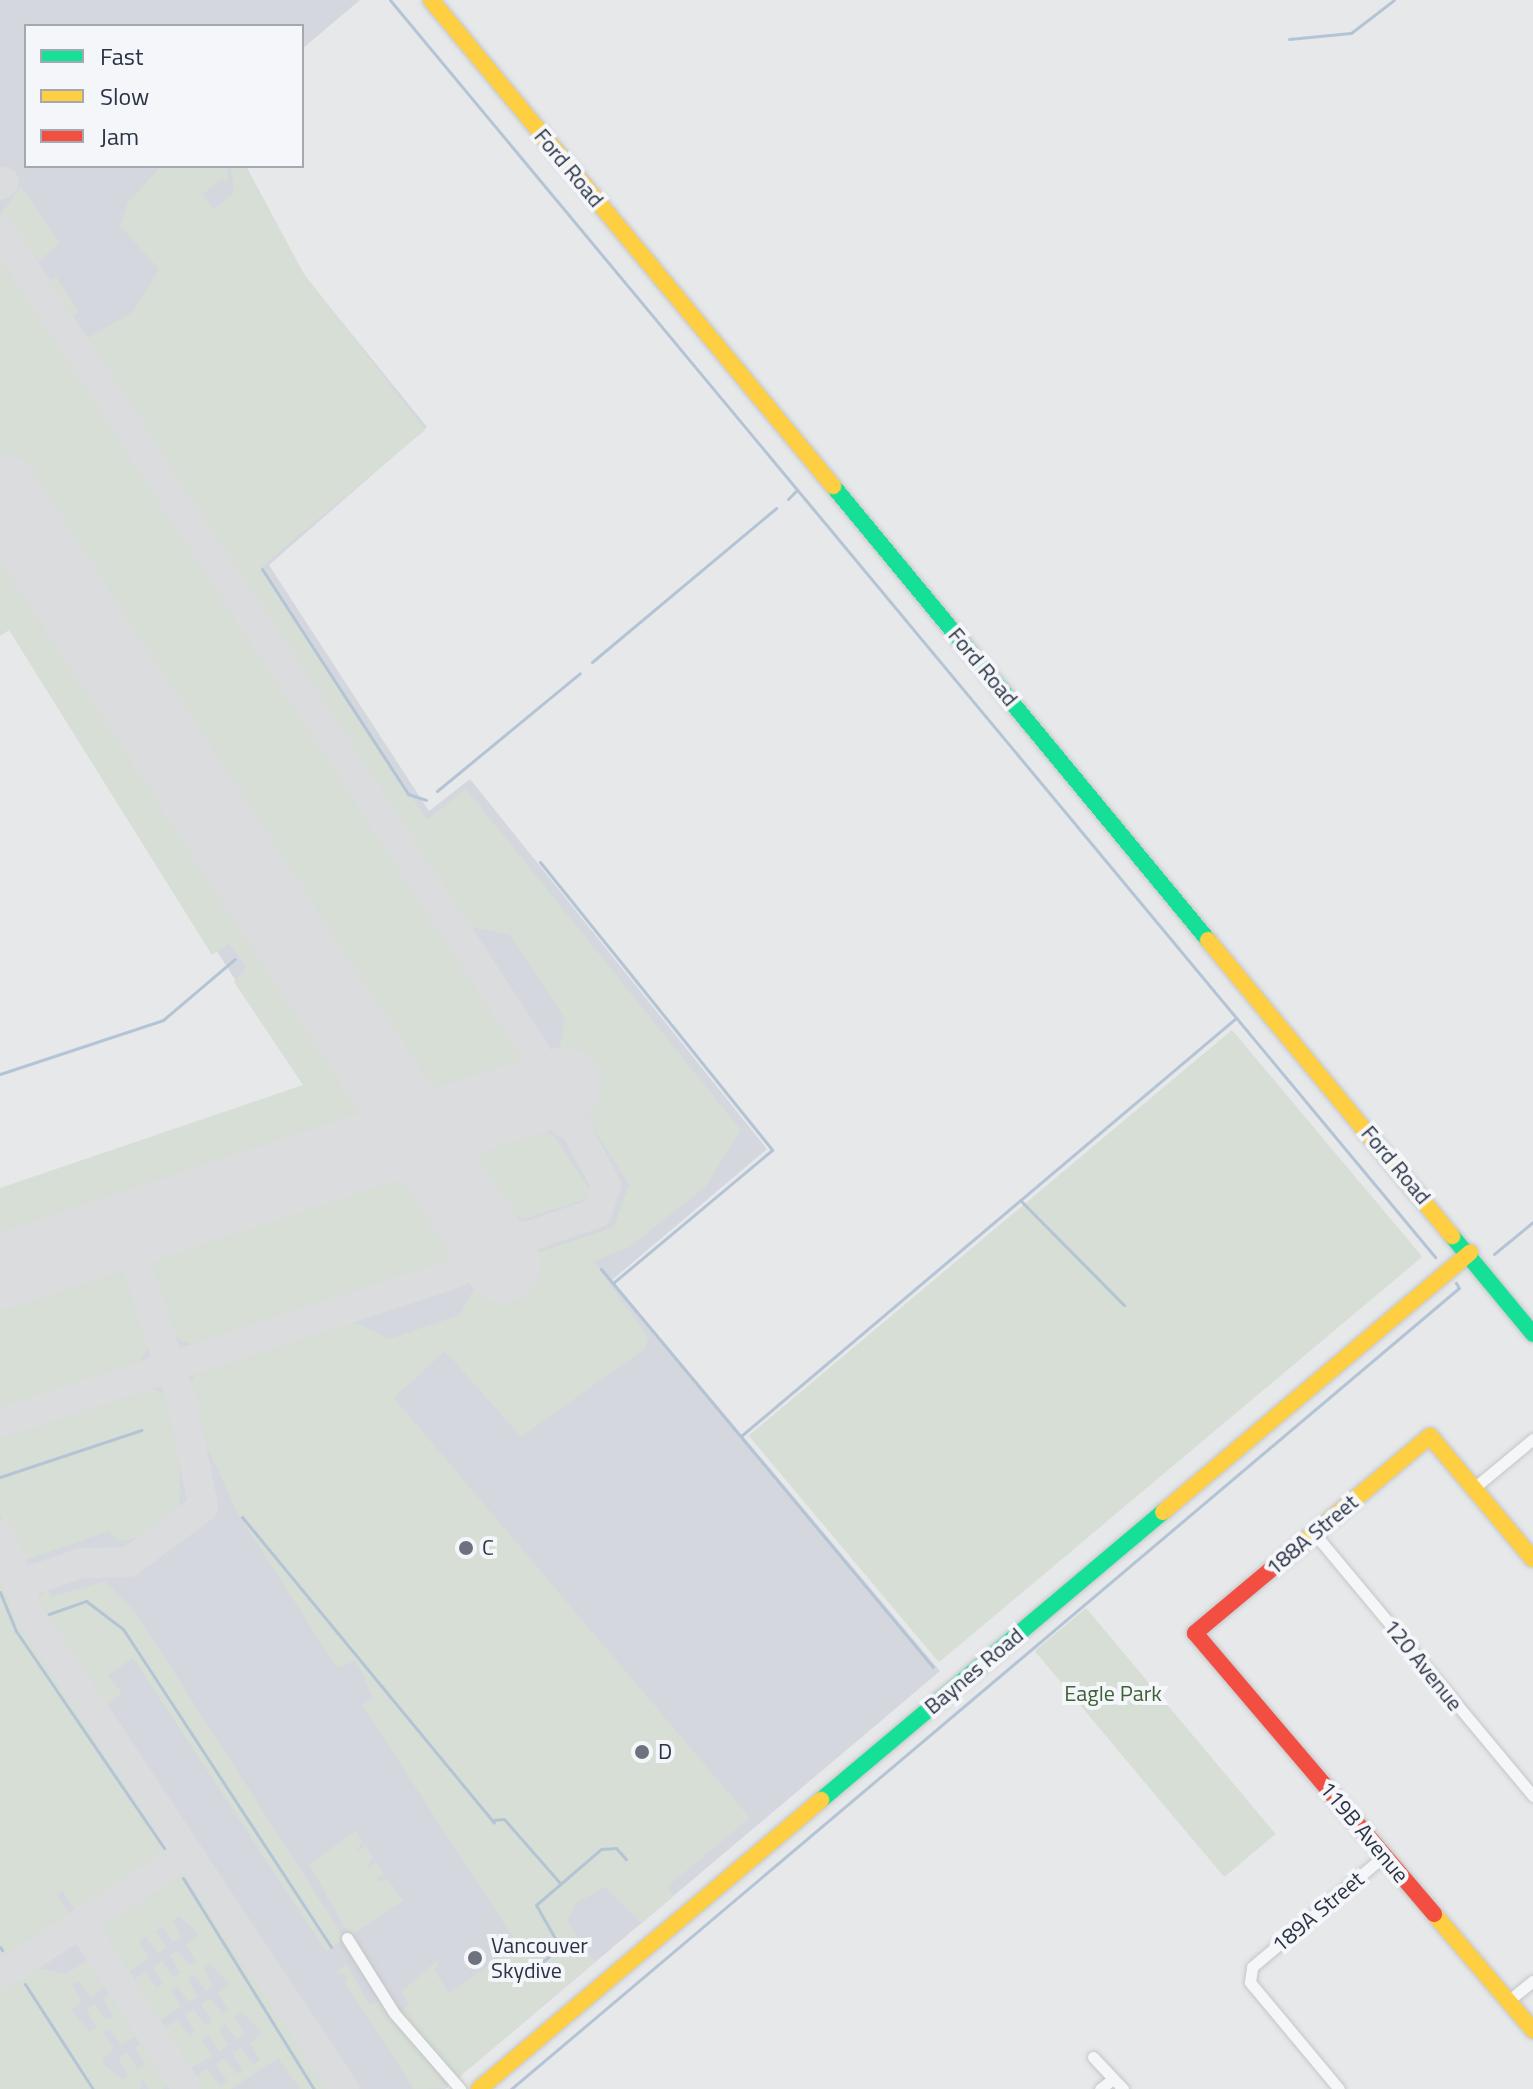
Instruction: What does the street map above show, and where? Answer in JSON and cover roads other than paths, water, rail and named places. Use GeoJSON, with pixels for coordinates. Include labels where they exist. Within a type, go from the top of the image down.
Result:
{"type":"FeatureCollection","features":[{"type":"Feature","properties":{"kind":"street","name":"Ford Road"},"geometry":{"type":"LineString","coordinates":[[431,0],[1470,1253],[1533,1334]]}},
{"type":"Feature","properties":{"kind":"street","name":"Baynes Road"},"geometry":{"type":"LineString","coordinates":[[479,2089],[1470,1253]]}},
{"type":"Feature","properties":{"kind":"street","name":"188A Street"},"geometry":{"type":"LineString","coordinates":[[1195,1633],[1430,1436],[1474,1488]]}},
{"type":"Feature","properties":{"kind":"street"},"geometry":{"type":"LineString","coordinates":[[1533,1439],[1474,1488],[1533,1559]]}},
{"type":"Feature","properties":{"kind":"street","name":"120 Avenue"},"geometry":{"type":"LineString","coordinates":[[1314,1533],[1532,1796]]}},
{"type":"Feature","properties":{"kind":"street","name":"119B Avenue"},"geometry":{"type":"LineString","coordinates":[[1195,1633],[1533,2030]]}},
{"type":"Feature","properties":{"kind":"street","name":"189A Street"},"geometry":{"type":"LineString","coordinates":[[1339,2089],[1250,1982],[1252,1967],[1384,1856]]}},
{"type":"Feature","properties":{"kind":"street"},"geometry":{"type":"LineString","coordinates":[[347,1938],[394,2013],[460,2089]]}},
{"type":"Feature","properties":{"kind":"street"},"geometry":{"type":"LineString","coordinates":[[1508,2001],[1533,1981]]}},
{"type":"Feature","properties":{"kind":"street"},"geometry":{"type":"LineString","coordinates":[[1093,2057],[1123,2089]]}},
{"type":"Feature","properties":{"kind":"street"},"geometry":{"type":"LineString","coordinates":[[1100,2089],[1113,2079]]}},
{"type":"Feature","properties":{"kind":"waterway"},"geometry":{"type":"LineString","coordinates":[[390,0],[1435,1257]]}},
{"type":"Feature","properties":{"kind":"waterway"},"geometry":{"type":"LineString","coordinates":[[1289,39],[1351,33],[1394,0]]}},
{"type":"Feature","properties":{"kind":"waterway"},"geometry":{"type":"LineString","coordinates":[[788,499],[797,490]]}},
{"type":"Feature","properties":{"kind":"waterway"},"geometry":{"type":"LineString","coordinates":[[592,662],[776,508]]}},
{"type":"Feature","properties":{"kind":"waterway"},"geometry":{"type":"LineString","coordinates":[[262,569],[408,794],[426,800]]}},
{"type":"Feature","properties":{"kind":"waterway"},"geometry":{"type":"LineString","coordinates":[[437,791],[580,673]]}},
{"type":"Feature","properties":{"kind":"waterway"},"geometry":{"type":"LineString","coordinates":[[540,862],[772,1150],[614,1282]]}},
{"type":"Feature","properties":{"kind":"waterway"},"geometry":{"type":"LineString","coordinates":[[0,1074],[163,1020],[235,959]]}},
{"type":"Feature","properties":{"kind":"waterway"},"geometry":{"type":"LineString","coordinates":[[741,1436],[1236,1018]]}},
{"type":"Feature","properties":{"kind":"waterway"},"geometry":{"type":"LineString","coordinates":[[1020,1200],[1124,1305]]}},
{"type":"Feature","properties":{"kind":"waterway"},"geometry":{"type":"LineString","coordinates":[[1494,1254],[1533,1222]]}},
{"type":"Feature","properties":{"kind":"waterway"},"geometry":{"type":"LineString","coordinates":[[601,1269],[933,1667]]}},
{"type":"Feature","properties":{"kind":"waterway"},"geometry":{"type":"LineString","coordinates":[[511,2089],[1459,1288],[1456,1283]]}},
{"type":"Feature","properties":{"kind":"waterway"},"geometry":{"type":"LineString","coordinates":[[0,1477],[141,1430]]}},
{"type":"Feature","properties":{"kind":"waterway"},"geometry":{"type":"LineString","coordinates":[[242,1517],[494,1823]]}},
{"type":"Feature","properties":{"kind":"waterway"},"geometry":{"type":"LineString","coordinates":[[0,1592],[16,1631],[164,1848]]}},
{"type":"Feature","properties":{"kind":"waterway"},"geometry":{"type":"LineString","coordinates":[[43,1616],[86,1601],[123,1629],[331,1947]]}},
{"type":"Feature","properties":{"kind":"waterway"},"geometry":{"type":"LineString","coordinates":[[492,1820],[504,1819],[561,1884]]}},
{"type":"Feature","properties":{"kind":"waterway"},"geometry":{"type":"LineString","coordinates":[[539,1965],[560,1947],[536,1905],[601,1849],[616,1848],[626,1859]]}},
{"type":"Feature","properties":{"kind":"waterway"},"geometry":{"type":"LineString","coordinates":[[183,1878],[314,2089]]}},
{"type":"Feature","properties":{"kind":"waterway"},"geometry":{"type":"LineString","coordinates":[[25,1984],[93,2089]]}},
{"type":"Feature","properties":{"kind":"place","name":"C"},"geometry":{"type":"Point","coordinates":[466,1548]}},
{"type":"Feature","properties":{"kind":"place","name":"D"},"geometry":{"type":"Point","coordinates":[642,1752]}},
{"type":"Feature","properties":{"kind":"place","name":"Vancouver Skydive"},"geometry":{"type":"Point","coordinates":[475,1958]}},
{"type":"Feature","properties":{"kind":"park label","name":"Eagle Park"},"geometry":{"type":"Point","coordinates":[1113,1694]}}]}
